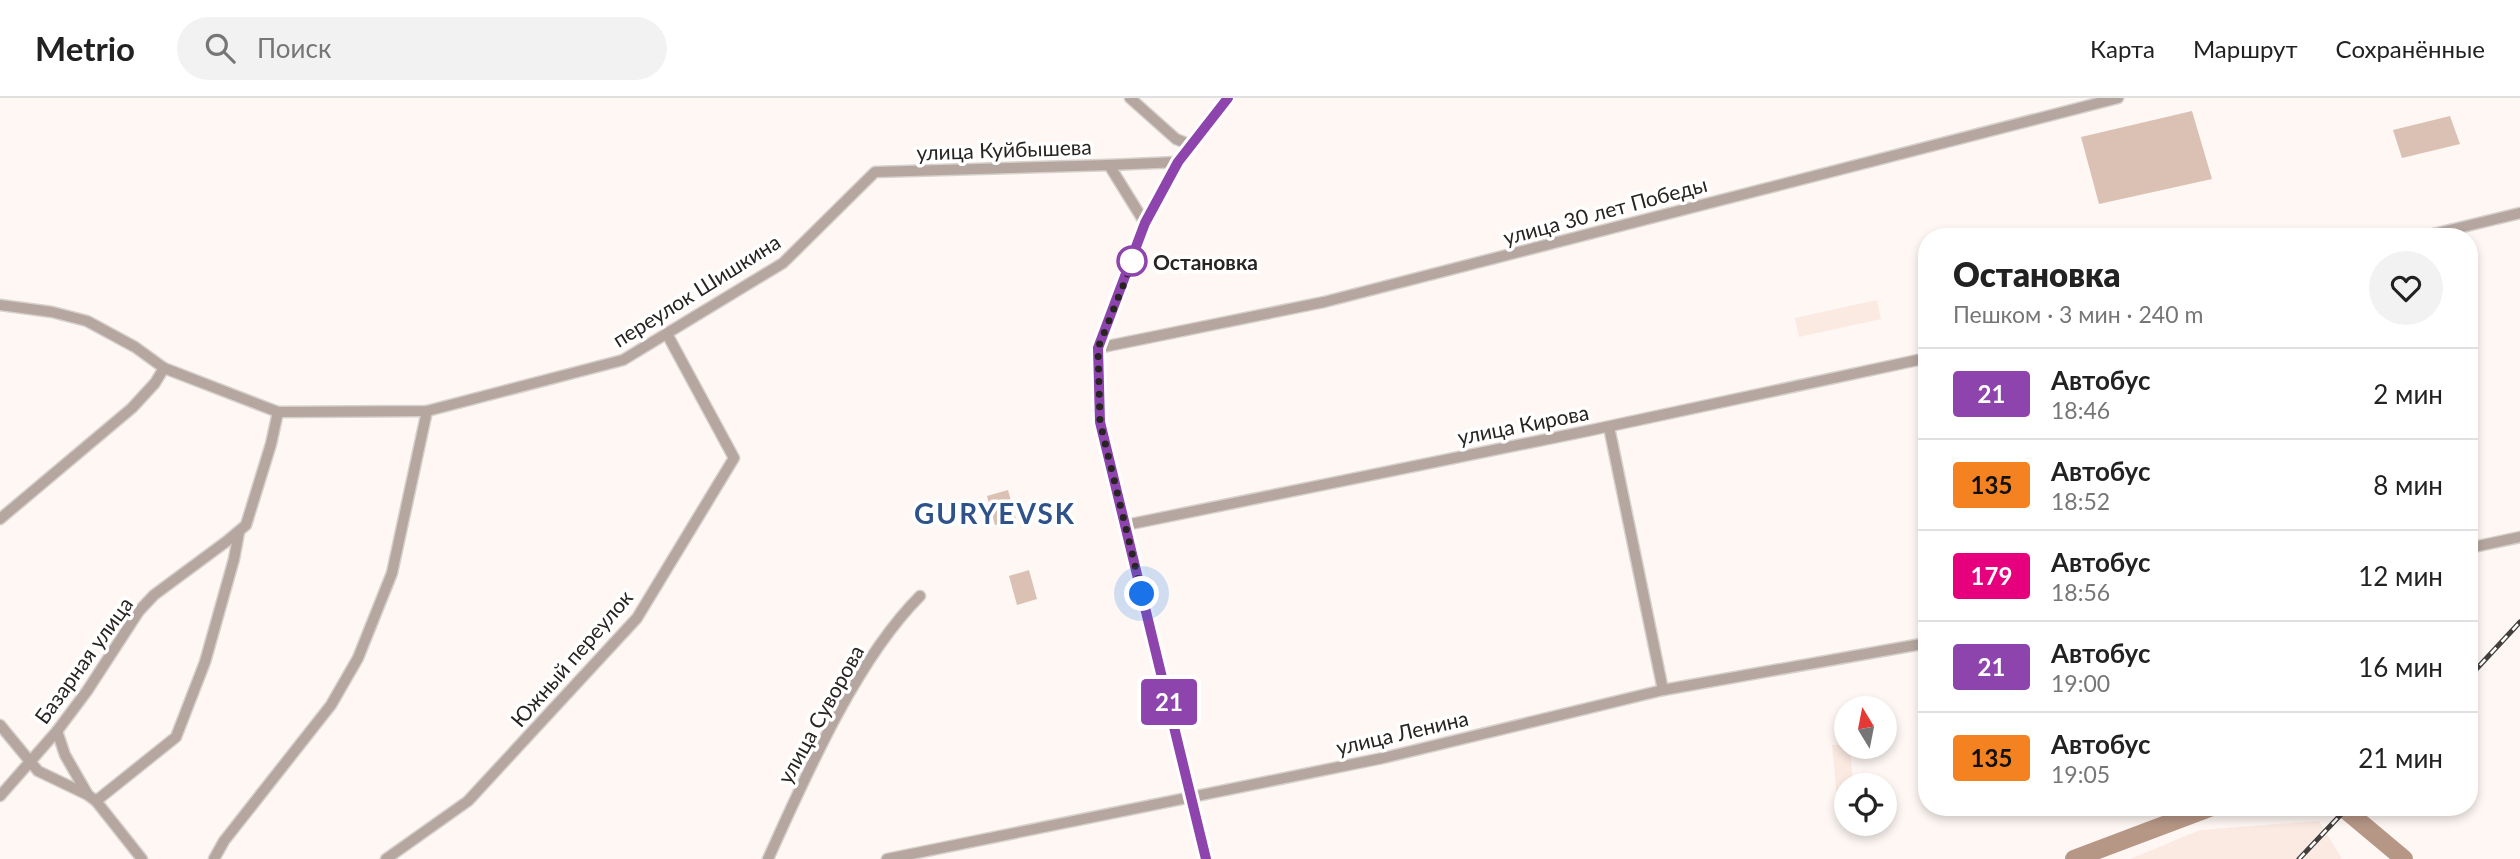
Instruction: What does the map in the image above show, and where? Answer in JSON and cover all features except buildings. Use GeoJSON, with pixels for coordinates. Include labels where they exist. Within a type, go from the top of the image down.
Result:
{"type":"FeatureCollection","features":[{"type":"Feature","properties":{"kind":"street"},"geometry":{"type":"LineString","coordinates":[[1130,98],[1177,139],[1191,145]]}},
{"type":"Feature","properties":{"kind":"street"},"geometry":{"type":"LineString","coordinates":[[1206,859],[1100,422],[1098,348],[1145,223],[1178,162],[1228,98]]}},
{"type":"Feature","properties":{"kind":"street","name":"улица 30 лет Победы"},"geometry":{"type":"LineString","coordinates":[[1098,348],[1324,302],[2118,98]]}},
{"type":"Feature","properties":{"kind":"street"},"geometry":{"type":"LineString","coordinates":[[1109,165],[1178,162]]}},
{"type":"Feature","properties":{"kind":"street","name":"улица Куйбышева"},"geometry":{"type":"LineString","coordinates":[[875,172],[1109,165],[1145,223]]}},
{"type":"Feature","properties":{"kind":"street","name":"переулок Шишкина"},"geometry":{"type":"LineString","coordinates":[[278,412],[427,411],[623,360],[783,263],[875,172]]}},
{"type":"Feature","properties":{"kind":"street"},"geometry":{"type":"LineString","coordinates":[[2458,228],[2520,213]]}},
{"type":"Feature","properties":{"kind":"street"},"geometry":{"type":"LineString","coordinates":[[0,305],[52,312],[88,321],[135,347],[164,368],[278,412]]}},
{"type":"Feature","properties":{"kind":"street","name":"Южный переулок"},"geometry":{"type":"LineString","coordinates":[[386,859],[468,802],[637,618],[734,458],[667,334]]}},
{"type":"Feature","properties":{"kind":"street","name":"улица Кирова"},"geometry":{"type":"LineString","coordinates":[[1126,525],[1609,427],[1918,360]]}},
{"type":"Feature","properties":{"kind":"street"},"geometry":{"type":"LineString","coordinates":[[0,519],[132,408],[155,383],[164,368]]}},
{"type":"Feature","properties":{"kind":"street"},"geometry":{"type":"LineString","coordinates":[[212,858],[331,705],[358,658],[392,573],[427,411]]}},
{"type":"Feature","properties":{"kind":"street","name":"Базарная улица"},"geometry":{"type":"LineString","coordinates":[[0,796],[57,731],[139,611],[154,595],[246,525],[278,412]]}},
{"type":"Feature","properties":{"kind":"street"},"geometry":{"type":"LineString","coordinates":[[1609,427],[1663,690]]}},
{"type":"Feature","properties":{"kind":"street"},"geometry":{"type":"LineString","coordinates":[[92,798],[176,737],[205,662],[239,532]]}},
{"type":"Feature","properties":{"kind":"street"},"geometry":{"type":"LineString","coordinates":[[2478,546],[2520,537]]}},
{"type":"Feature","properties":{"kind":"street","name":"улица Суворова"},"geometry":{"type":"LineString","coordinates":[[768,859],[798,793],[849,697],[901,615],[920,596]]}},
{"type":"Feature","properties":{"kind":"street","name":"улица Ленина"},"geometry":{"type":"LineString","coordinates":[[887,859],[1383,758],[1663,690],[1918,645]]}},
{"type":"Feature","properties":{"kind":"street"},"geometry":{"type":"LineString","coordinates":[[0,724],[37,771],[92,798]]}},
{"type":"Feature","properties":{"kind":"street"},"geometry":{"type":"LineString","coordinates":[[57,731],[65,755],[92,798],[142,859]]}},
{"type":"Feature","properties":{"kind":"shaded area"},"geometry":{"type":"Polygon","coordinates":[[[2192,111],[2212,179],[2099,204],[2081,137],[2192,111]]]}},
{"type":"Feature","properties":{"kind":"shaded area"},"geometry":{"type":"Polygon","coordinates":[[[2450,116],[2460,144],[2402,158],[2393,130],[2450,116]]]}},
{"type":"Feature","properties":{"kind":"shaded area"},"geometry":{"type":"Polygon","coordinates":[[[1877,300],[1881,319],[1799,337],[1795,318],[1877,300]]]}},
{"type":"Feature","properties":{"kind":"shaded area"},"geometry":{"type":"Polygon","coordinates":[[[1008,490],[1016,519],[995,525],[987,496],[1008,490]]]}},
{"type":"Feature","properties":{"kind":"shaded area"},"geometry":{"type":"Polygon","coordinates":[[[1029,570],[1037,599],[1017,605],[1009,576],[1029,570]]]}},
{"type":"Feature","properties":{"kind":"shaded area"},"geometry":{"type":"Polygon","coordinates":[[[1832,745],[1834,760],[1851,760],[1852,773],[1835,773],[1832,745]]]}},
{"type":"Feature","properties":{"kind":"shaded area"},"geometry":{"type":"Polygon","coordinates":[[[2319,821],[2342,859],[2130,859],[2200,830],[2319,821]]]}},
{"type":"Feature","properties":{"kind":"waterway"},"geometry":{"type":"LineString","coordinates":[[2074,859],[2188,816]]}},
{"type":"Feature","properties":{"kind":"waterway"},"geometry":{"type":"LineString","coordinates":[[2353,816],[2404,859]]}},
{"type":"Feature","properties":{"kind":"railway"},"geometry":{"type":"LineString","coordinates":[[2478,667],[2520,622]]}},
{"type":"Feature","properties":{"kind":"railway"},"geometry":{"type":"LineString","coordinates":[[2299,859],[2340,816]]}},
{"type":"Feature","properties":{"kind":"bus line","name":"21"},"geometry":{"type":"LineString","coordinates":[[1206,859],[1100,422],[1098,348],[1135,256],[1145,223],[1178,162],[1228,98]]}},
{"type":"Feature","properties":{"kind":"place","name":"Остановка"},"geometry":{"type":"Point","coordinates":[1132,261]}},
{"type":"Feature","properties":{"kind":"district","name":"GURYEVSK"},"geometry":{"type":"Point","coordinates":[995,513]}},
{"type":"Feature","properties":{"kind":"route"},"geometry":{"type":"LineString","coordinates":[[1132,261],[1135,256],[1098,348],[1100,422],[1142,594]]}}]}
